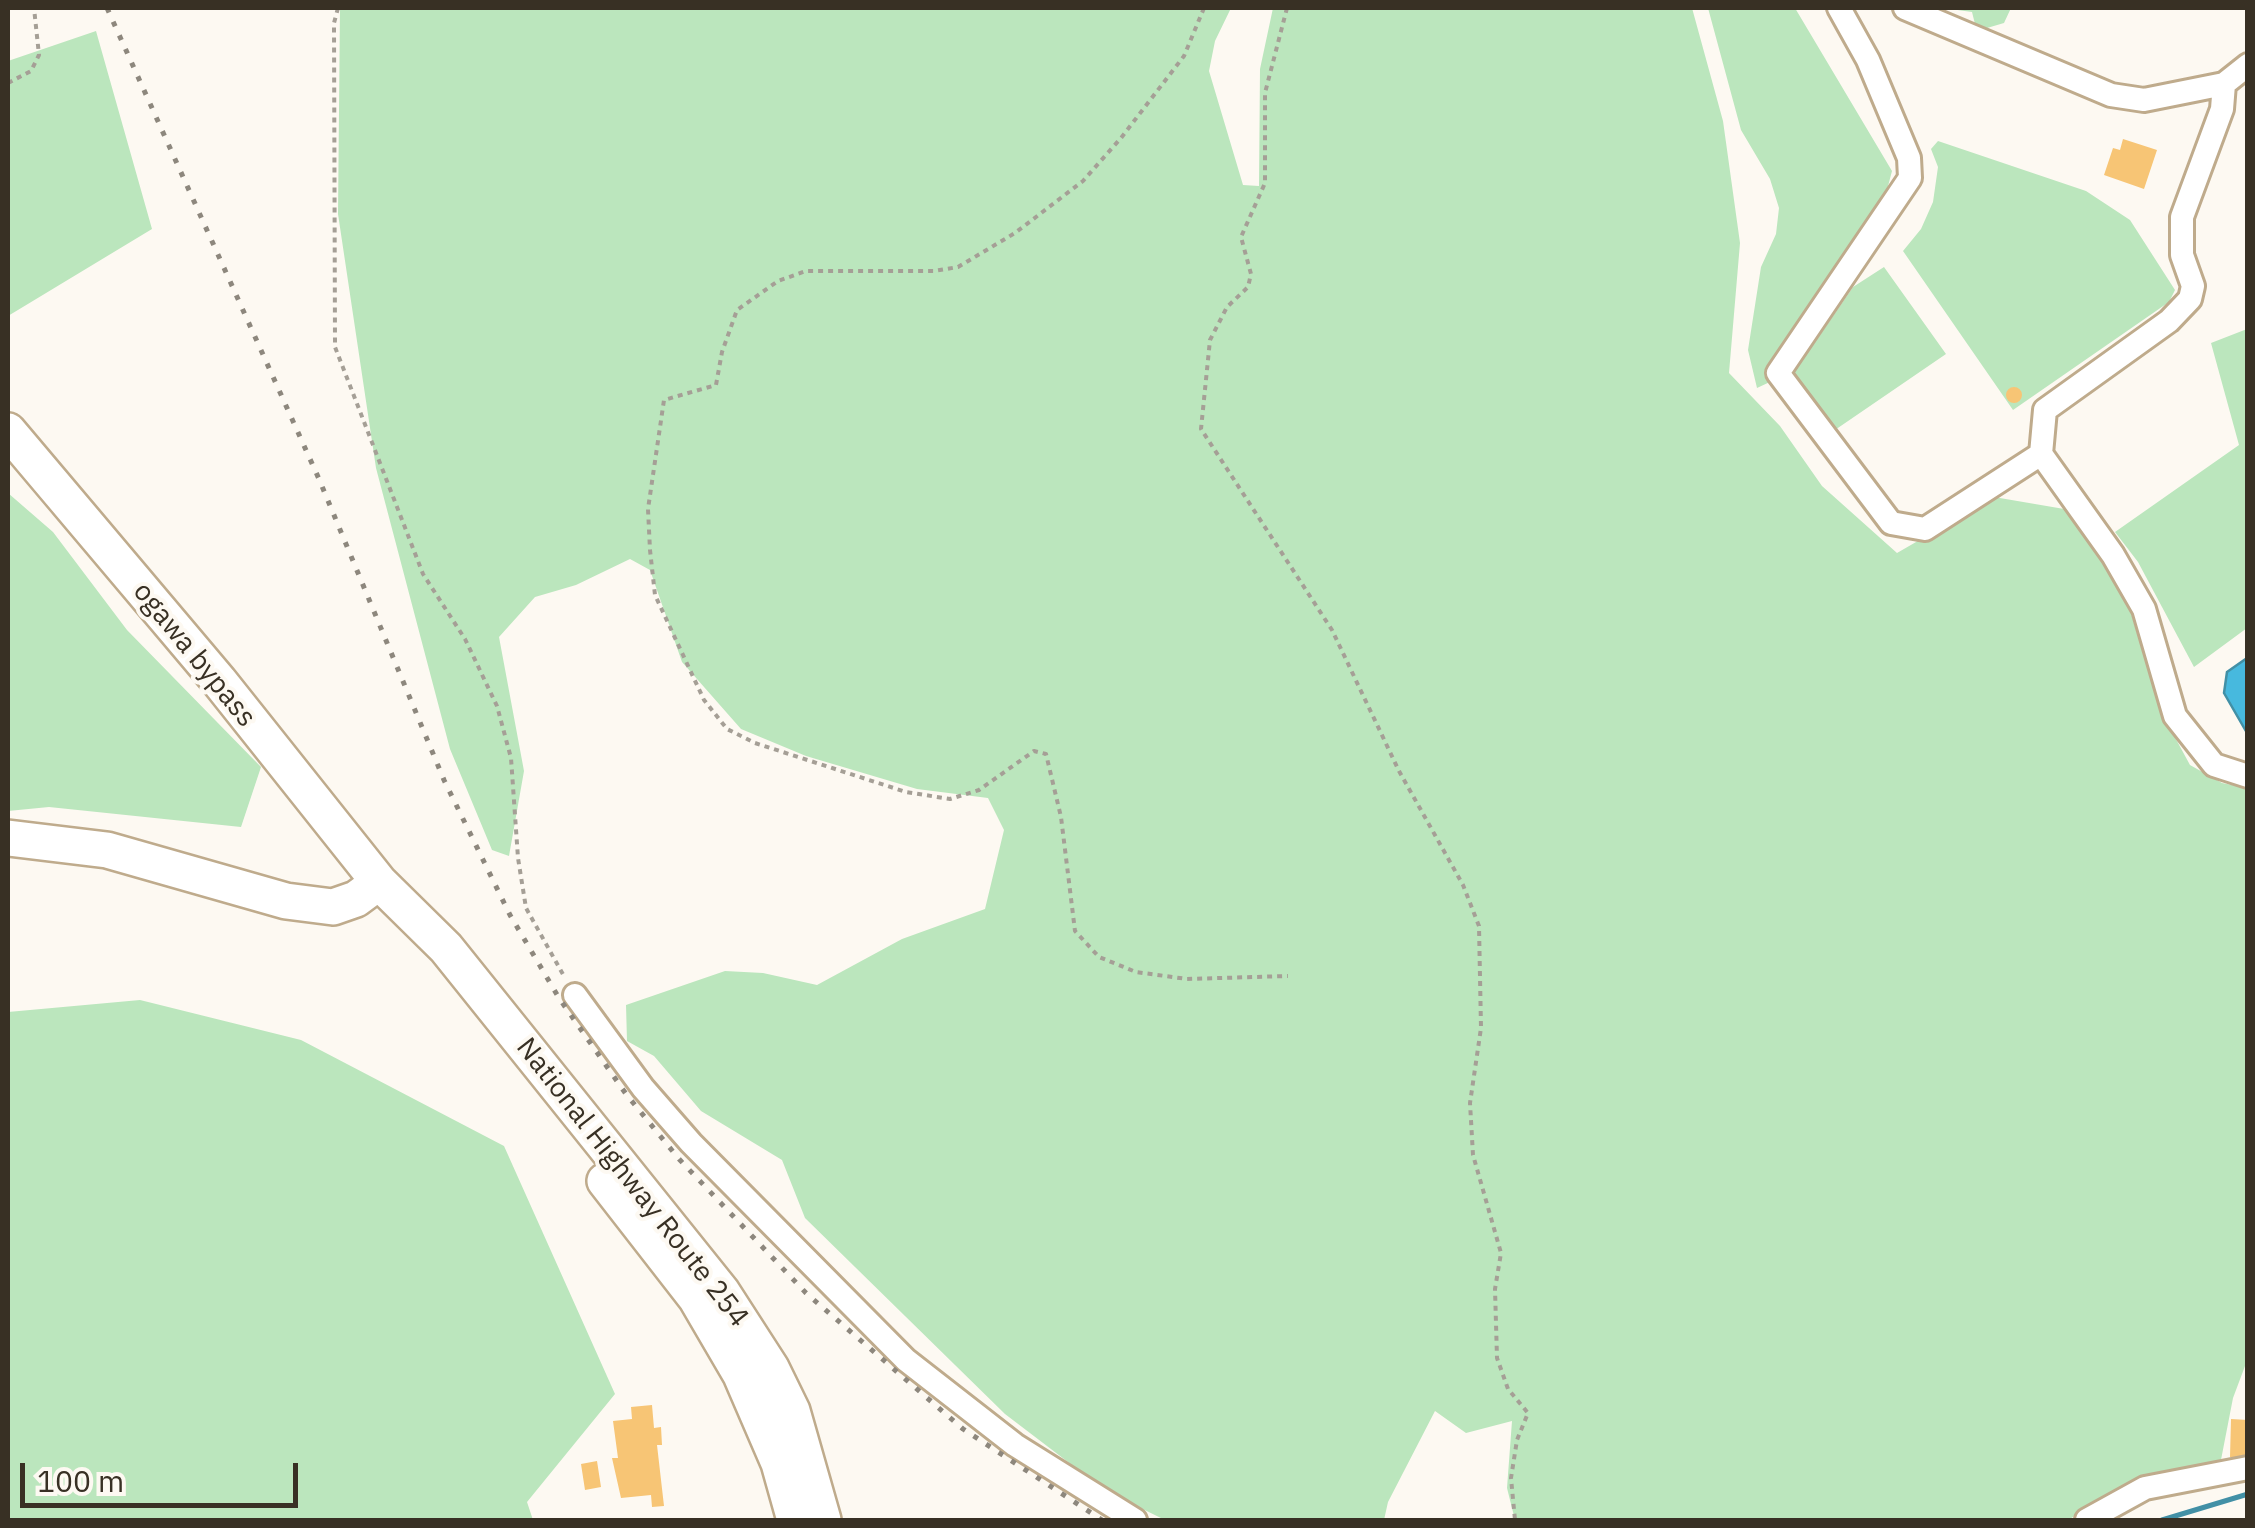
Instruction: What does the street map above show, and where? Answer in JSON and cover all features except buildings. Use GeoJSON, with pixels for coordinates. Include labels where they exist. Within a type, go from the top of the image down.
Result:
{"type":"FeatureCollection","features":[{"type":"Feature","properties":{"kind":"highway","name":"ogawa bypass"},"geometry":{"type":"LineString","coordinates":[[8,431],[219,682],[379,882]]}},
{"type":"Feature","properties":{"kind":"highway"},"geometry":{"type":"LineString","coordinates":[[8,838],[107,850],[286,901],[333,907],[356,899],[379,882]]}},
{"type":"Feature","properties":{"kind":"highway","name":"National Highway Route 254"},"geometry":{"type":"LineString","coordinates":[[379,882],[434,966],[696,1298],[741,1375],[778,1463],[795,1520]]}},
{"type":"Feature","properties":{"kind":"highway","name":"National Highway Route 254"},"geometry":{"type":"LineString","coordinates":[[379,882],[446,948],[722,1292],[771,1368],[792,1411],[822,1520]]}},
{"type":"Feature","properties":{"kind":"street"},"geometry":{"type":"LineString","coordinates":[[1839,8],[1868,60],[1909,158],[1910,178],[1778,374],[1891,523],[1924,529],[2041,454]]}},
{"type":"Feature","properties":{"kind":"street"},"geometry":{"type":"LineString","coordinates":[[1905,8],[2111,95],[2144,100],[2224,84],[2248,64]]}},
{"type":"Feature","properties":{"kind":"street"},"geometry":{"type":"LineString","coordinates":[[2224,84],[2222,109],[2182,217],[2182,255],[2193,286],[2190,299],[2169,320],[2045,410],[2041,454],[2113,556],[2144,609],[2175,716],[2214,765],[2248,776]]}},
{"type":"Feature","properties":{"kind":"street"},"geometry":{"type":"LineString","coordinates":[[575,994],[643,1088],[691,1144],[906,1360],[1014,1445],[1135,1520]]}},
{"type":"Feature","properties":{"kind":"street"},"geometry":{"type":"LineString","coordinates":[[2087,1520],[2145,1488],[2248,1468]]}},
{"type":"Feature","properties":{"kind":"path"},"geometry":{"type":"LineString","coordinates":[[8,83],[31,71],[39,55],[34,8]]}},
{"type":"Feature","properties":{"kind":"path"},"geometry":{"type":"LineString","coordinates":[[338,8],[334,24],[334,347],[424,574],[472,651],[497,706],[511,758],[526,908],[575,994]]}},
{"type":"Feature","properties":{"kind":"path"},"geometry":{"type":"LineString","coordinates":[[1204,8],[1184,56],[1083,182],[1015,233],[958,266],[912,272],[861,268],[806,271],[778,280],[737,310],[722,352],[716,385],[664,400],[648,508],[654,596],[704,700],[727,729],[755,743],[906,792],[950,799],[980,790],[1034,751],[1046,754],[1061,817],[1074,931],[1099,957],[1136,972],[1187,979],[1288,976]]}},
{"type":"Feature","properties":{"kind":"path"},"geometry":{"type":"LineString","coordinates":[[1287,8],[1265,93],[1265,183],[1241,236],[1252,274],[1248,287],[1227,307],[1210,340],[1201,429],[1332,630],[1399,771],[1463,885],[1479,926],[1482,1010],[1470,1102],[1473,1155],[1500,1253],[1495,1290],[1497,1358],[1508,1389],[1528,1414],[1516,1440],[1511,1478],[1514,1520]]}},
{"type":"Feature","properties":{"kind":"green space"},"geometry":{"type":"Polygon","coordinates":[[[340,8],[1231,8],[1215,41],[1209,71],[1243,185],[1259,186],[1260,69],[1273,8],[1692,8],[1723,121],[1740,243],[1729,373],[1780,426],[1822,486],[1897,553],[1994,497],[2070,510],[2129,606],[2159,708],[2190,765],[2222,783],[2247,788],[2248,1358],[2233,1398],[2220,1465],[2113,1493],[2068,1520],[1515,1520],[1507,1488],[1512,1421],[1466,1433],[1435,1411],[1388,1502],[1384,1520],[1165,1520],[1106,1491],[1005,1414],[805,1218],[782,1160],[701,1111],[654,1056],[627,1041],[626,1005],[725,971],[763,973],[817,985],[902,939],[985,909],[1004,830],[988,798],[917,789],[806,756],[741,729],[682,662],[650,570],[630,559],[576,585],[535,597],[499,637],[524,771],[509,856],[492,850],[450,749],[376,468],[338,214],[340,8]]]}},
{"type":"Feature","properties":{"kind":"green space"},"geometry":{"type":"Polygon","coordinates":[[[1708,8],[1795,8],[1892,171],[1887,190],[1771,363],[1772,381],[1757,388],[1748,350],[1761,267],[1776,234],[1779,208],[1770,179],[1741,130],[1708,8]]]}},
{"type":"Feature","properties":{"kind":"green space"},"geometry":{"type":"Polygon","coordinates":[[[1943,8],[2011,8],[2004,23],[1987,28],[1975,24],[1972,12],[1943,8]]]}},
{"type":"Feature","properties":{"kind":"green space"},"geometry":{"type":"Polygon","coordinates":[[[96,31],[152,229],[8,316],[8,61],[96,31]]]}},
{"type":"Feature","properties":{"kind":"green space"},"geometry":{"type":"Polygon","coordinates":[[[1938,141],[2086,191],[2130,220],[2175,290],[2169,302],[2013,410],[1903,251],[1921,229],[1933,202],[1938,167],[1931,149],[1938,141]]]}},
{"type":"Feature","properties":{"kind":"green space"},"geometry":{"type":"Polygon","coordinates":[[[1884,267],[1946,354],[1832,432],[1791,377],[1853,287],[1884,267]]]}},
{"type":"Feature","properties":{"kind":"green space"},"geometry":{"type":"Polygon","coordinates":[[[2247,329],[2247,628],[2194,667],[2138,562],[2115,532],[2239,445],[2211,343],[2247,329]]]}},
{"type":"Feature","properties":{"kind":"green space"},"geometry":{"type":"Polygon","coordinates":[[[8,493],[53,532],[127,630],[261,767],[241,827],[49,807],[8,811],[8,493]]]}},
{"type":"Feature","properties":{"kind":"green space"},"geometry":{"type":"Polygon","coordinates":[[[140,1000],[301,1040],[504,1146],[615,1394],[527,1502],[533,1520],[8,1520],[8,1012],[140,1000]]]}},
{"type":"Feature","properties":{"kind":"water"},"geometry":{"type":"Polygon","coordinates":[[[2247,658],[2247,733],[2224,693],[2227,672],[2247,658]]]}},
{"type":"Feature","properties":{"kind":"waterway"},"geometry":{"type":"LineString","coordinates":[[2162,1520],[2248,1494]]}},
{"type":"Feature","properties":{"kind":"railway"},"geometry":{"type":"LineString","coordinates":[[107,8],[319,479],[444,780],[510,915],[559,998],[626,1094],[679,1159],[806,1293],[963,1429],[1102,1520]]}}]}
